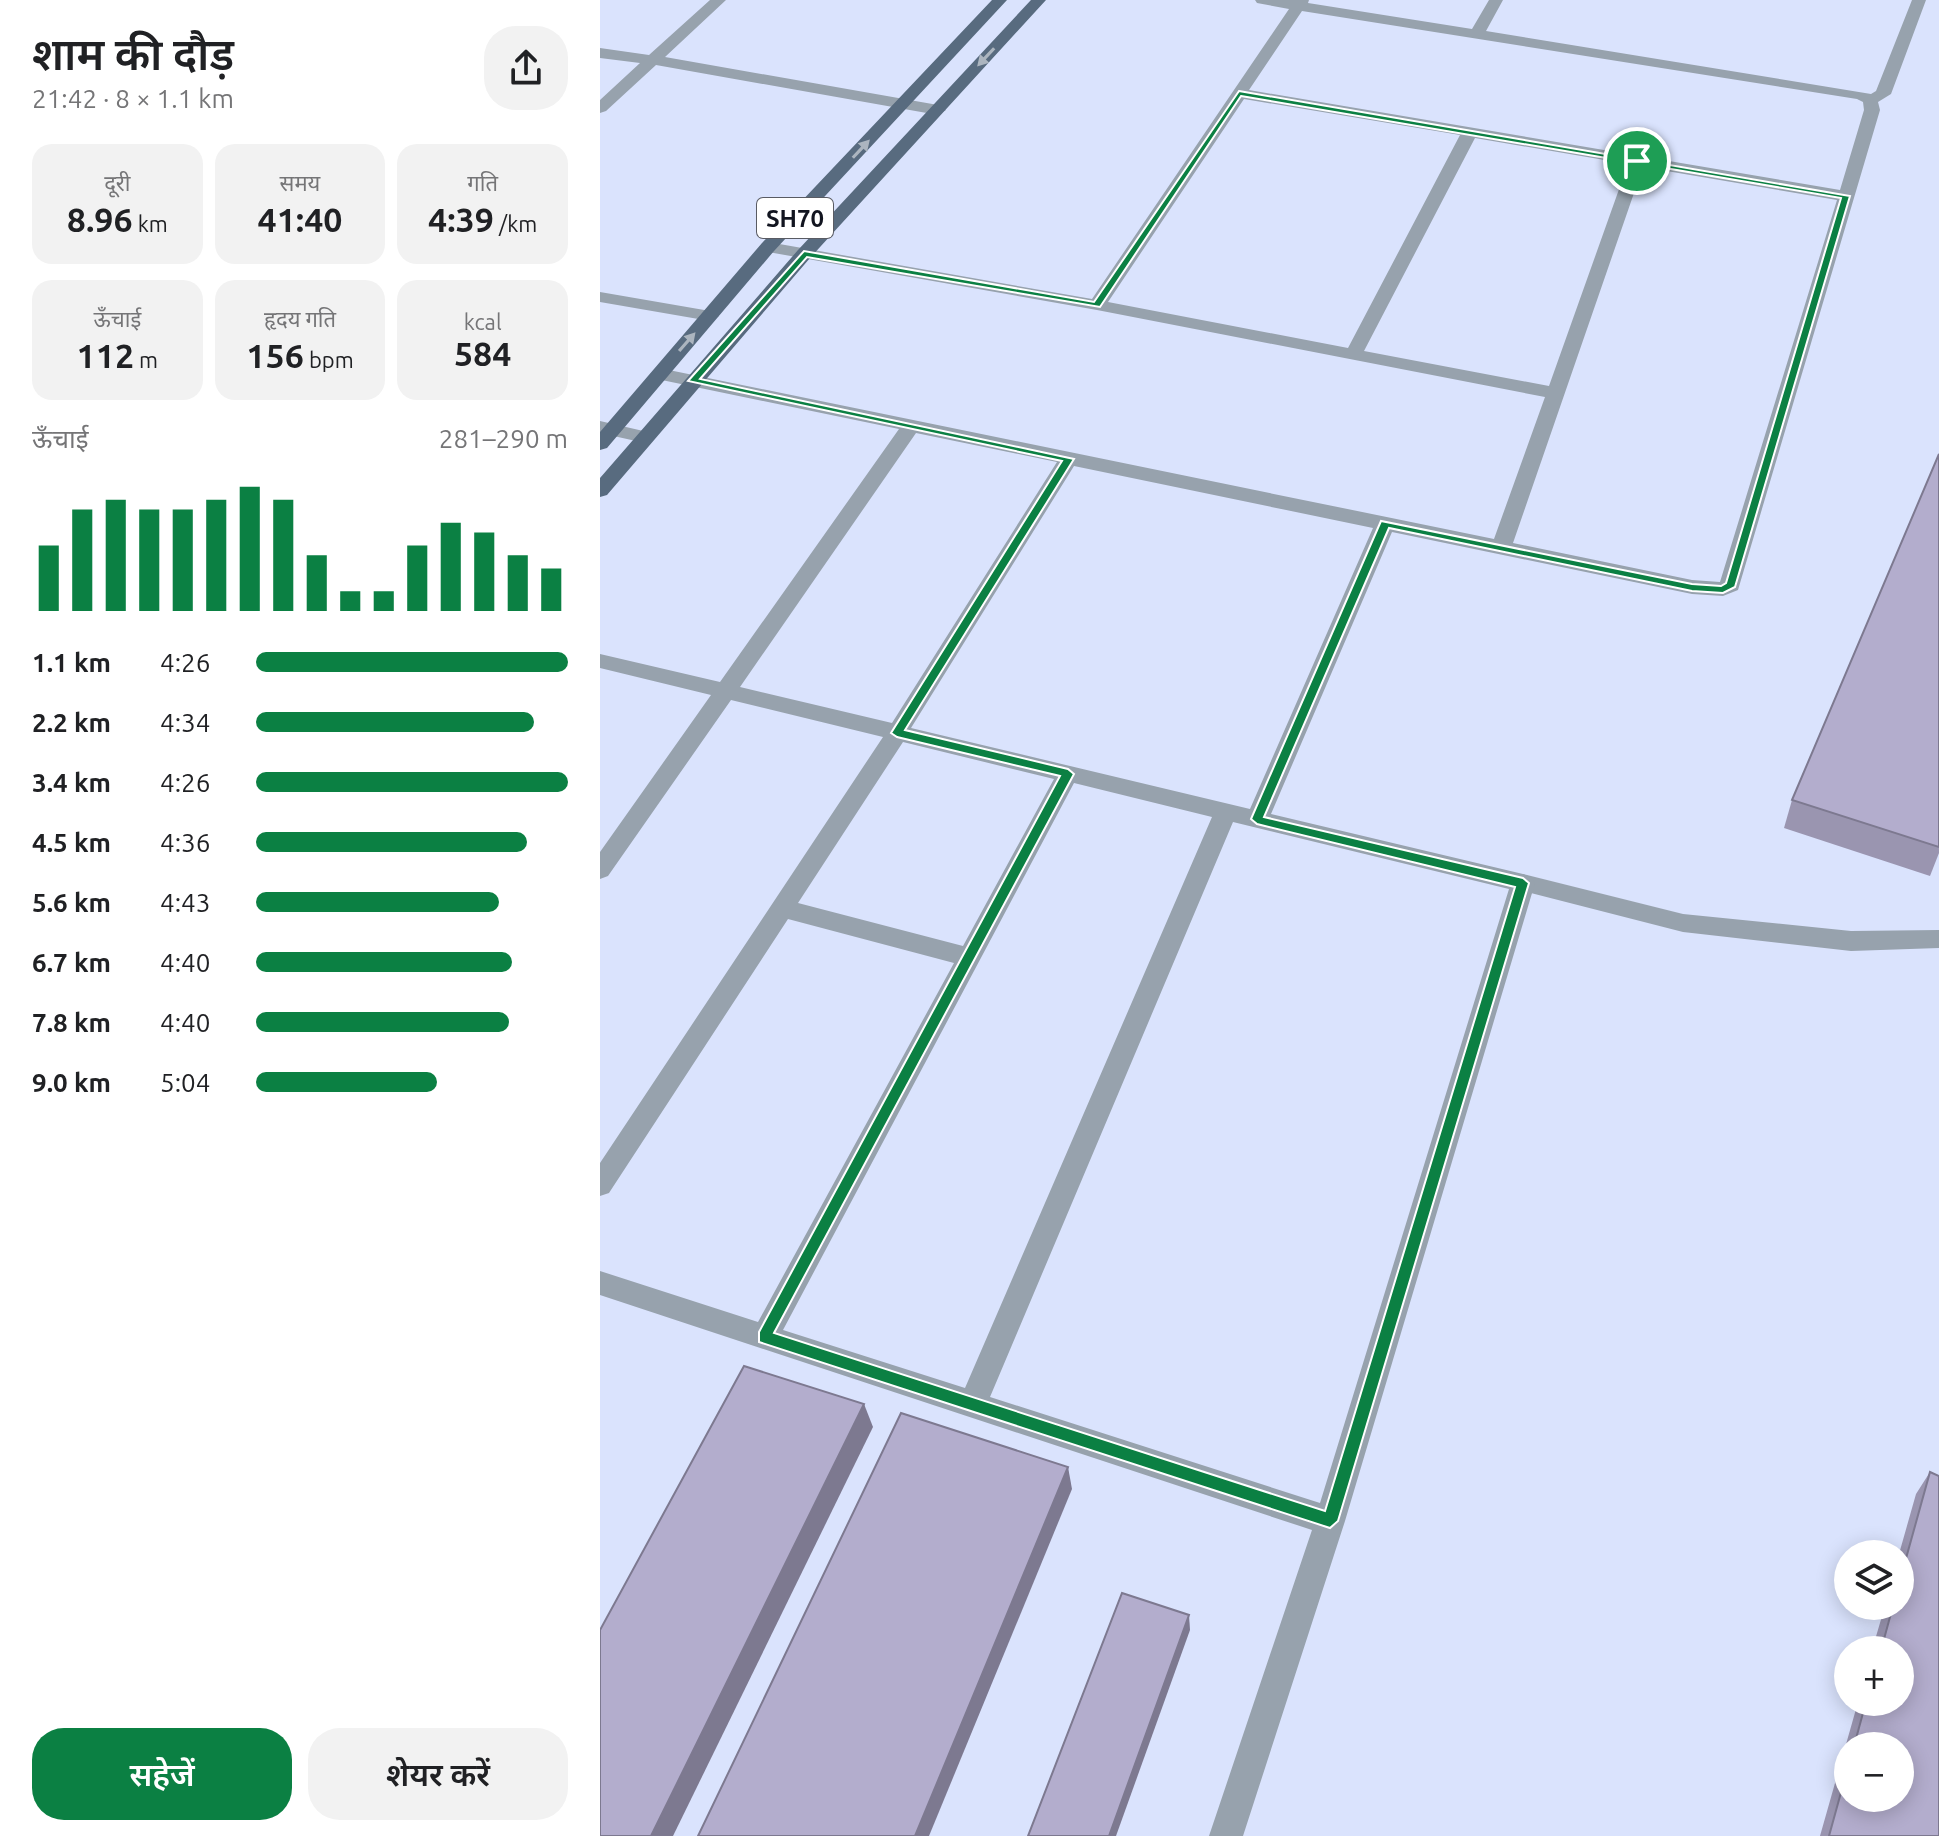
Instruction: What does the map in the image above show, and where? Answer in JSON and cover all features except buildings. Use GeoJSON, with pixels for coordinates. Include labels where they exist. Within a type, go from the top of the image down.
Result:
{"type":"FeatureCollection","features":[{"type":"Feature","properties":{"kind":"main road","name":"SH70"},"geometry":{"type":"LineString","coordinates":[[604,434],[768,247],[1000,0]]}},
{"type":"Feature","properties":{"kind":"main road","name":"SH70"},"geometry":{"type":"LineString","coordinates":[[600,491],[804,254],[1039,0]]}},
{"type":"Feature","properties":{"kind":"street"},"geometry":{"type":"LineString","coordinates":[[600,108],[719,0]]}},
{"type":"Feature","properties":{"kind":"street"},"geometry":{"type":"LineString","coordinates":[[1262,0],[1300,3],[1846,92],[1870,100],[1883,94],[1919,0]]}},
{"type":"Feature","properties":{"kind":"street"},"geometry":{"type":"LineString","coordinates":[[1477,34],[1496,0]]}},
{"type":"Feature","properties":{"kind":"street"},"geometry":{"type":"LineString","coordinates":[[1097,305],[1300,3]]}},
{"type":"Feature","properties":{"kind":"street"},"geometry":{"type":"LineString","coordinates":[[600,53],[938,110]]}},
{"type":"Feature","properties":{"kind":"street"},"geometry":{"type":"LineString","coordinates":[[1239,93],[1846,196]]}},
{"type":"Feature","properties":{"kind":"street"},"geometry":{"type":"LineString","coordinates":[[659,374],[1692,587],[1723,589],[1731,585],[1872,110],[1870,100]]}},
{"type":"Feature","properties":{"kind":"street"},"geometry":{"type":"LineString","coordinates":[[1353,355],[1470,132]]}},
{"type":"Feature","properties":{"kind":"street"},"geometry":{"type":"LineString","coordinates":[[1501,548],[1637,161]]}},
{"type":"Feature","properties":{"kind":"street"},"geometry":{"type":"LineString","coordinates":[[768,247],[1097,305],[1555,393]]}},
{"type":"Feature","properties":{"kind":"street"},"geometry":{"type":"LineString","coordinates":[[600,297],[710,316]]}},
{"type":"Feature","properties":{"kind":"street"},"geometry":{"type":"LineString","coordinates":[[600,870],[911,426]]}},
{"type":"Feature","properties":{"kind":"street"},"geometry":{"type":"LineString","coordinates":[[604,434],[645,437]]}},
{"type":"Feature","properties":{"kind":"street"},"geometry":{"type":"LineString","coordinates":[[600,1185],[897,733],[1069,459]]}},
{"type":"Feature","properties":{"kind":"street"},"geometry":{"type":"LineString","coordinates":[[1257,819],[1385,524]]}},
{"type":"Feature","properties":{"kind":"street"},"geometry":{"type":"LineString","coordinates":[[600,661],[1683,923],[1851,941],[1936,942]]}},
{"type":"Feature","properties":{"kind":"street"},"geometry":{"type":"LineString","coordinates":[[764,1337],[1068,774]]}},
{"type":"Feature","properties":{"kind":"street"},"geometry":{"type":"LineString","coordinates":[[972,1405],[1226,812]]}},
{"type":"Feature","properties":{"kind":"street"},"geometry":{"type":"LineString","coordinates":[[1226,1836],[1330,1521],[1523,883]]}},
{"type":"Feature","properties":{"kind":"street"},"geometry":{"type":"LineString","coordinates":[[782,908],[969,957]]}},
{"type":"Feature","properties":{"kind":"street"},"geometry":{"type":"LineString","coordinates":[[600,1283],[1330,1521]]}},
{"type":"Feature","properties":{"kind":"route"},"geometry":{"type":"LineString","coordinates":[[1239,93],[1637,161],[1846,196],[1731,585],[1723,589],[1692,587],[1385,524],[1257,819],[1523,883],[1330,1521],[764,1337],[1068,774],[897,733],[1069,459],[693,381],[804,254],[1097,305],[1239,93]]}}]}
